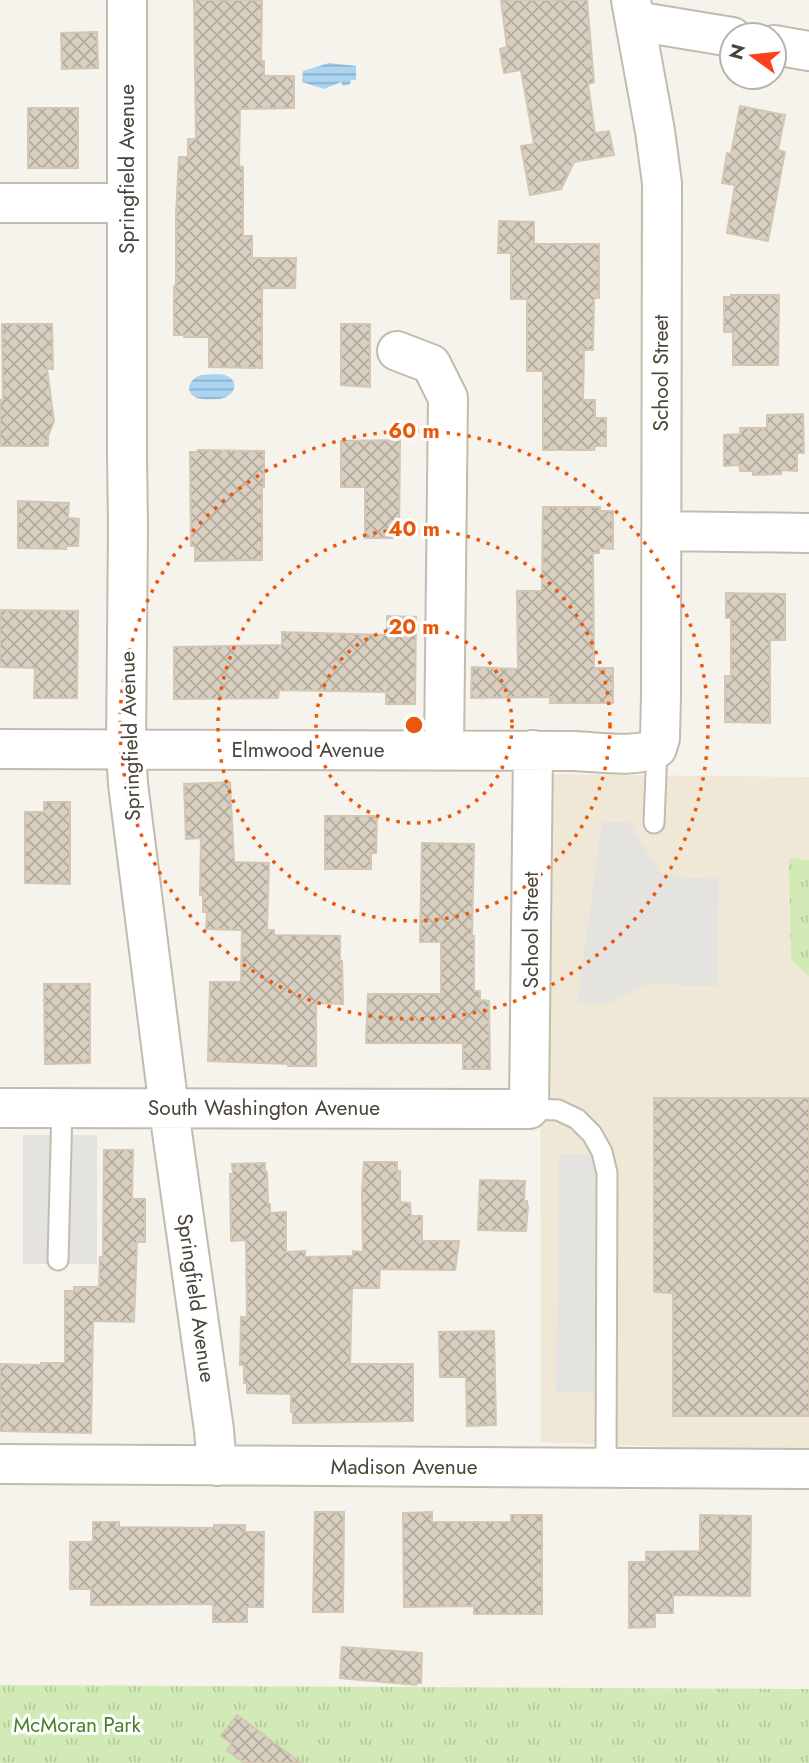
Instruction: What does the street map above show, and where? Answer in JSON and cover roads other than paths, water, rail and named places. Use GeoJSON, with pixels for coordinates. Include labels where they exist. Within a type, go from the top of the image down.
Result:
{"type":"FeatureCollection","features":[{"type":"Feature","properties":{"kind":"street","name":"Springfield Avenue"},"geometry":{"type":"LineString","coordinates":[[127,0],[126,749],[130,811],[213,1418],[217,1466]]}},
{"type":"Feature","properties":{"kind":"street"},"geometry":{"type":"LineString","coordinates":[[633,10],[718,33]]}},
{"type":"Feature","properties":{"kind":"street","name":"School Street"},"geometry":{"type":"LineString","coordinates":[[633,10],[662,183],[660,738],[657,748]]}},
{"type":"Feature","properties":{"kind":"street"},"geometry":{"type":"LineString","coordinates":[[788,47],[809,51]]}},
{"type":"Feature","properties":{"kind":"street"},"geometry":{"type":"LineString","coordinates":[[0,203],[127,203]]}},
{"type":"Feature","properties":{"kind":"street"},"geometry":{"type":"LineString","coordinates":[[397,351],[431,364],[448,398],[444,750]]}},
{"type":"Feature","properties":{"kind":"street"},"geometry":{"type":"LineString","coordinates":[[661,531],[809,533]]}},
{"type":"Feature","properties":{"kind":"street","name":"Elmwood Avenue"},"geometry":{"type":"LineString","coordinates":[[0,749],[533,750],[626,753],[657,748]]}},
{"type":"Feature","properties":{"kind":"street","name":"School Street"},"geometry":{"type":"LineString","coordinates":[[529,1109],[533,750]]}},
{"type":"Feature","properties":{"kind":"street","name":"South Washington Avenue"},"geometry":{"type":"LineString","coordinates":[[0,1108],[529,1109]]}},
{"type":"Feature","properties":{"kind":"street","name":"Madison Avenue"},"geometry":{"type":"LineString","coordinates":[[0,1464],[809,1469]]}},
{"type":"Feature","properties":{"kind":"lane"},"geometry":{"type":"LineString","coordinates":[[654,823],[657,748]]}},
{"type":"Feature","properties":{"kind":"lane"},"geometry":{"type":"LineString","coordinates":[[58,1260],[62,1108]]}},
{"type":"Feature","properties":{"kind":"lane"},"geometry":{"type":"LineString","coordinates":[[529,1109],[558,1110],[577,1119],[592,1134],[602,1152],[607,1173],[606,1468]]}},
{"type":"Feature","properties":{"kind":"water"},"geometry":{"type":"Polygon","coordinates":[[[329,63],[356,66],[356,80],[343,86],[341,82],[324,89],[302,82],[303,71],[329,63]]]}},
{"type":"Feature","properties":{"kind":"water"},"geometry":{"type":"Polygon","coordinates":[[[201,375],[226,375],[233,380],[233,391],[219,399],[197,398],[189,389],[194,379],[201,375]]]}},
{"type":"Feature","properties":{"kind":"park label","name":"McMoran Park"},"geometry":{"type":"Point","coordinates":[77,1725]}}]}
